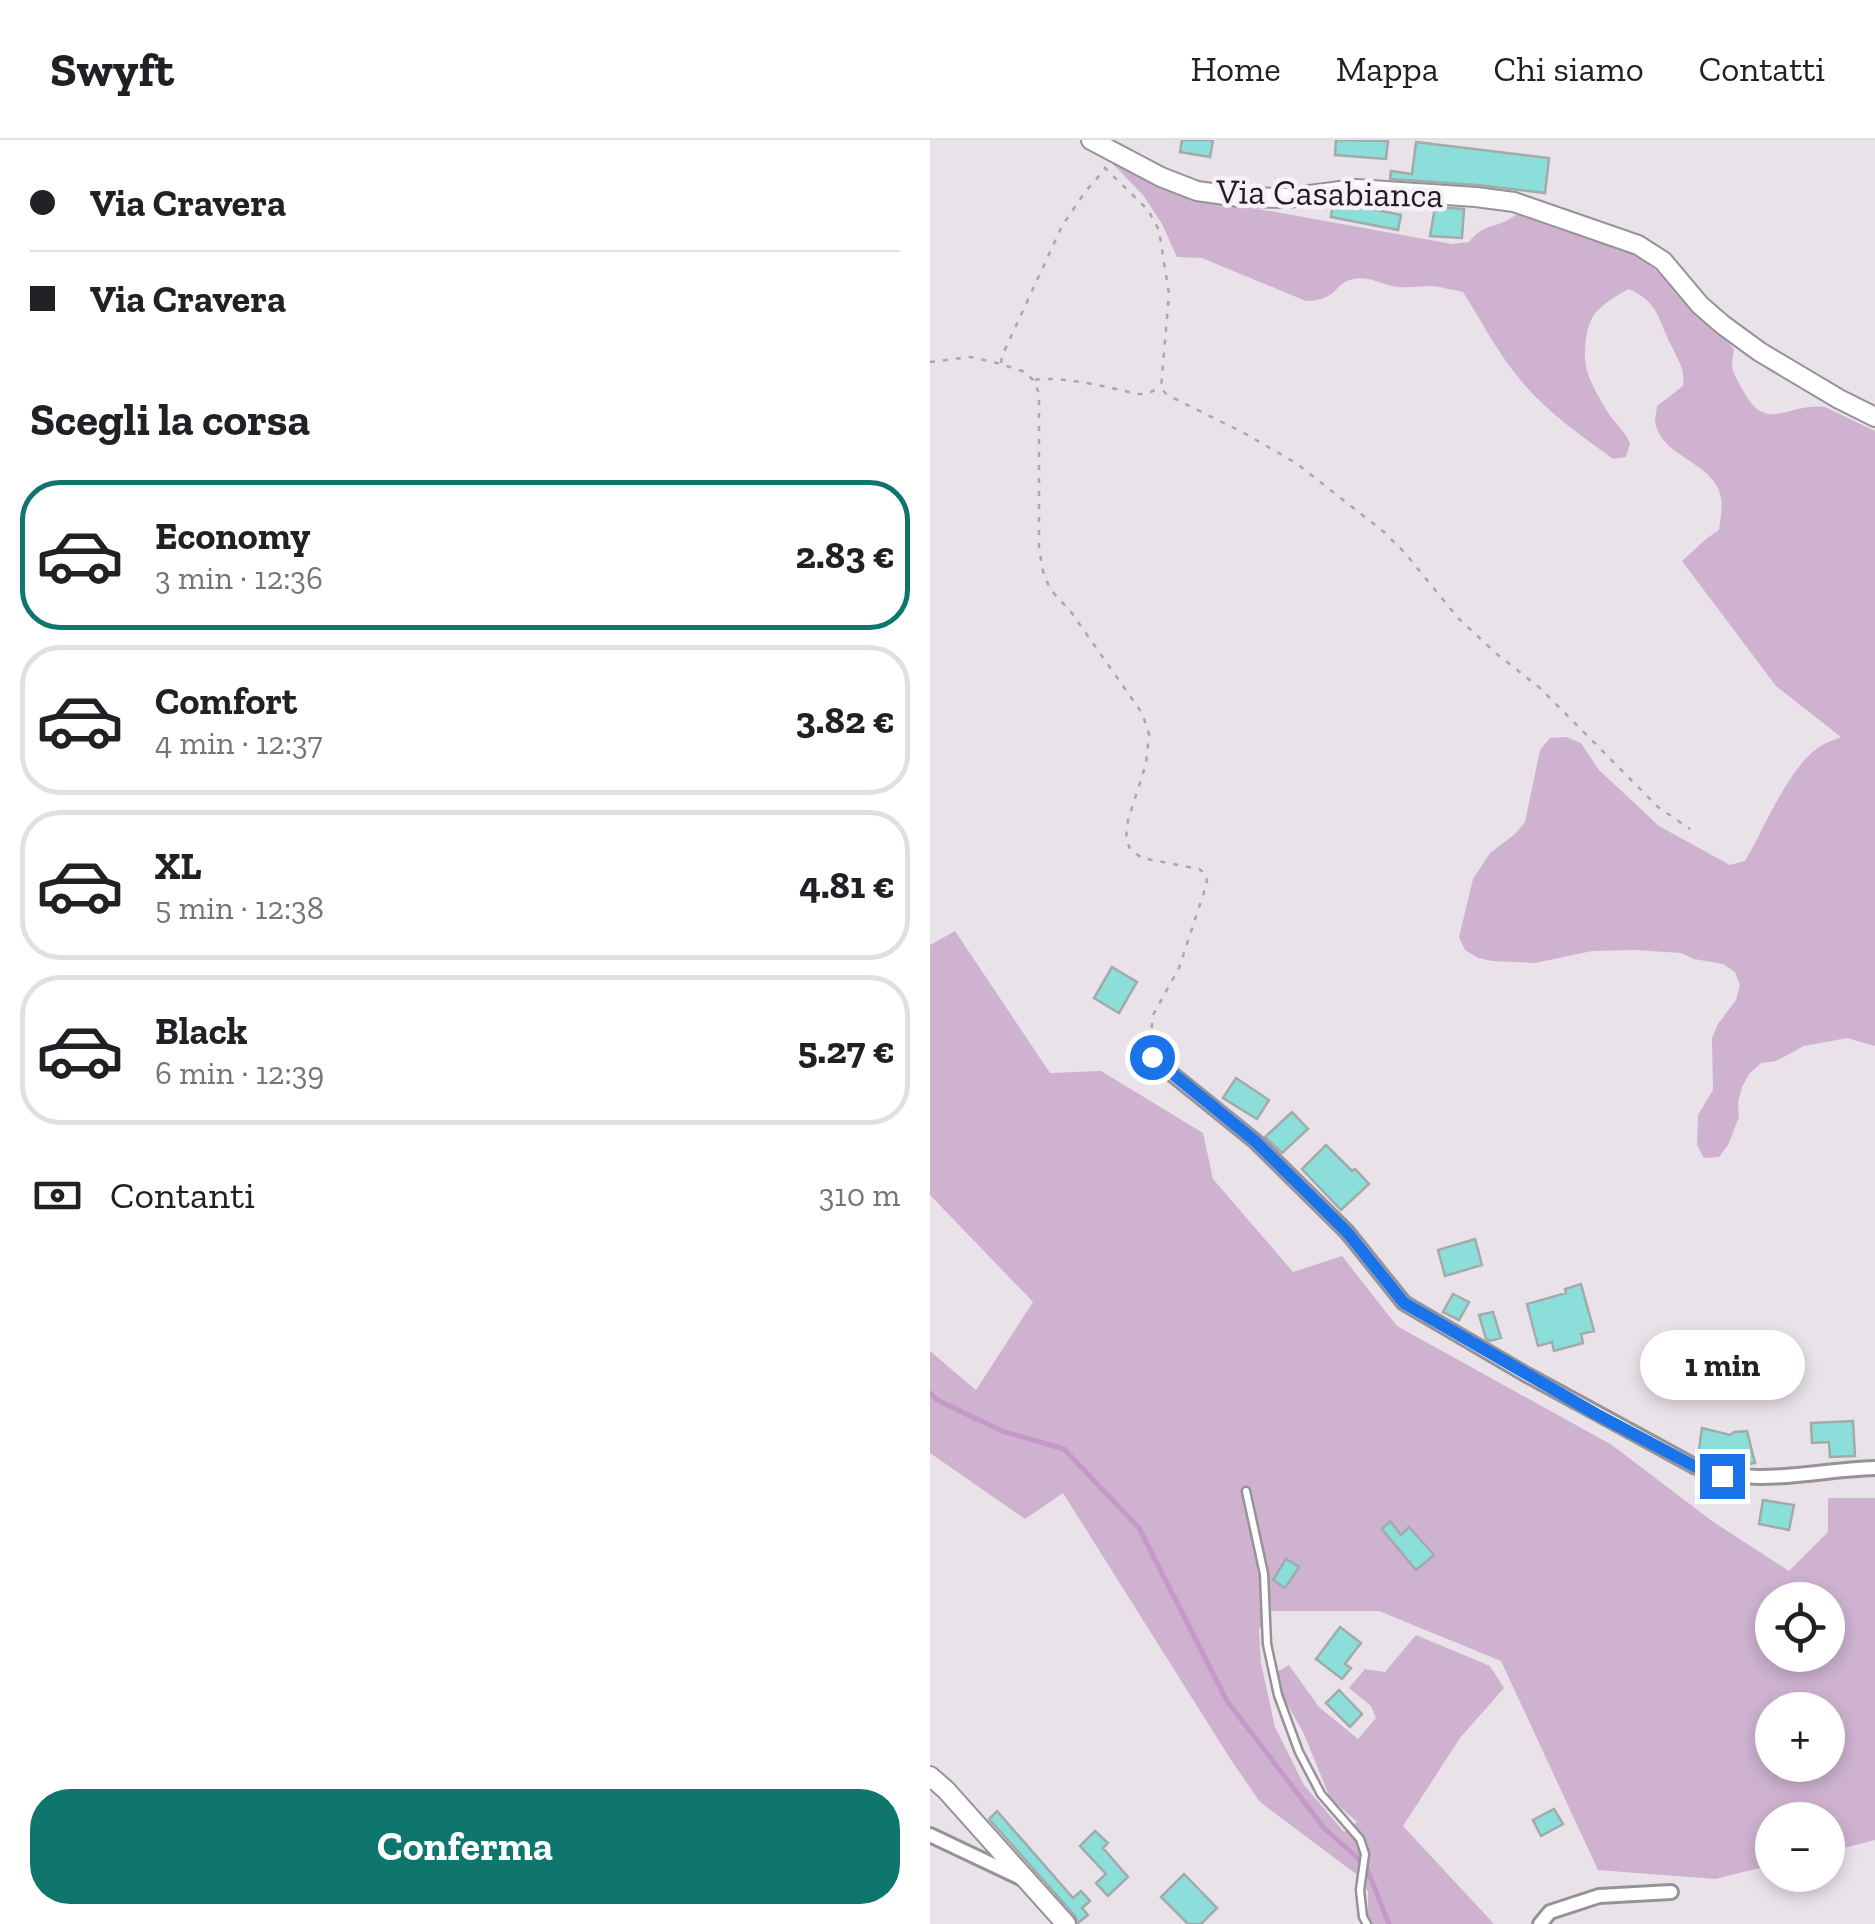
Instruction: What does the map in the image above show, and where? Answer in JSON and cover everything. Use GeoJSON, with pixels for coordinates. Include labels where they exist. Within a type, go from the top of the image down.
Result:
{"type":"FeatureCollection","features":[{"type":"Feature","properties":{"kind":"street","name":"Via Casabianca"},"geometry":{"type":"LineString","coordinates":[[1096,142],[1161,178],[1197,191],[1240,198],[1286,198],[1356,189],[1476,196],[1514,202],[1638,244],[1663,261],[1700,304],[1735,334],[1875,417]]}},
{"type":"Feature","properties":{"kind":"street"},"geometry":{"type":"LineString","coordinates":[[1152,1057],[1255,1141],[1347,1232],[1404,1303],[1527,1375],[1696,1467],[1722,1476],[1764,1478],[1875,1468]]}},
{"type":"Feature","properties":{"kind":"street"},"geometry":{"type":"LineString","coordinates":[[930,1776],[1066,1924]]}},
{"type":"Feature","properties":{"kind":"street"},"geometry":{"type":"LineString","coordinates":[[930,1835],[1027,1881]]}},
{"type":"Feature","properties":{"kind":"street"},"geometry":{"type":"LineString","coordinates":[[1540,1924],[1550,1912],[1599,1896],[1670,1892]]}},
{"type":"Feature","properties":{"kind":"lane"},"geometry":{"type":"LineString","coordinates":[[1246,1492],[1264,1574],[1267,1644],[1278,1695],[1321,1794],[1360,1840],[1366,1854],[1360,1890],[1367,1924]]}},
{"type":"Feature","properties":{"kind":"path"},"geometry":{"type":"LineString","coordinates":[[1096,142],[1106,169],[1148,210],[1159,230],[1169,294],[1160,388]]}},
{"type":"Feature","properties":{"kind":"path"},"geometry":{"type":"LineString","coordinates":[[1000,364],[1062,226],[1106,169]]}},
{"type":"Feature","properties":{"kind":"path"},"geometry":{"type":"LineString","coordinates":[[930,362],[970,357],[1024,372],[1033,380],[1039,394],[1043,571],[1050,588],[1142,713],[1149,734],[1146,764],[1126,838],[1130,849],[1142,858],[1199,869],[1206,874],[1179,968],[1153,1015],[1149,1037],[1152,1057]]}},
{"type":"Feature","properties":{"kind":"path"},"geometry":{"type":"LineString","coordinates":[[1033,380],[1065,381],[1138,394],[1160,388]]}},
{"type":"Feature","properties":{"kind":"path"},"geometry":{"type":"LineString","coordinates":[[1160,388],[1296,463],[1384,532],[1458,618],[1540,688],[1658,807],[1690,829]]}},
{"type":"Feature","properties":{"kind":"shaded area"},"geometry":{"type":"Polygon","coordinates":[[[1109,160],[1199,201],[1452,244],[1469,242],[1482,230],[1519,213],[1529,213],[1638,256],[1670,282],[1734,349],[1734,372],[1759,411],[1778,414],[1825,407],[1875,431],[1875,1046],[1847,1038],[1804,1046],[1776,1061],[1761,1063],[1742,1087],[1739,1117],[1728,1145],[1719,1157],[1704,1158],[1697,1145],[1698,1115],[1713,1090],[1712,1038],[1736,1000],[1740,985],[1735,972],[1723,964],[1681,953],[1635,950],[1592,951],[1535,963],[1492,961],[1465,950],[1459,937],[1473,879],[1490,853],[1525,822],[1540,750],[1550,738],[1566,737],[1581,743],[1599,770],[1659,826],[1730,865],[1745,861],[1797,769],[1821,746],[1841,737],[1776,686],[1682,561],[1719,530],[1722,502],[1709,476],[1676,452],[1659,433],[1655,421],[1657,406],[1683,386],[1683,380],[1679,361],[1647,300],[1629,289],[1596,312],[1587,333],[1585,359],[1590,379],[1630,443],[1626,457],[1613,459],[1562,421],[1528,389],[1463,292],[1432,286],[1397,287],[1359,278],[1347,281],[1325,298],[1306,301],[1202,258],[1177,257],[1143,195],[1109,160]]]}},
{"type":"Feature","properties":{"kind":"shaded area"},"geometry":{"type":"Polygon","coordinates":[[[955,931],[1050,1073],[1101,1071],[1203,1133],[1213,1179],[1293,1272],[1342,1256],[1397,1326],[1612,1445],[1712,1521],[1789,1571],[1828,1532],[1828,1498],[1875,1498],[1875,1840],[1845,1848],[1845,1802],[1755,1802],[1755,1869],[1715,1879],[1598,1870],[1501,1661],[1379,1611],[1268,1611],[1259,1630],[1261,1663],[1275,1727],[1304,1785],[1344,1832],[1357,1822],[1330,1798],[1304,1734],[1282,1695],[1277,1672],[1289,1665],[1319,1707],[1358,1739],[1376,1718],[1371,1706],[1349,1688],[1365,1669],[1385,1672],[1416,1635],[1490,1666],[1504,1688],[1460,1738],[1403,1826],[1494,1924],[1364,1924],[1368,1920],[1368,1892],[1356,1874],[1260,1802],[1063,1493],[1025,1519],[930,1453],[930,1351],[976,1390],[1033,1302],[930,1195],[930,945],[955,931]]]}},
{"type":"Feature","properties":{"kind":"building"},"geometry":{"type":"Polygon","coordinates":[[[1182,140],[1213,140],[1210,157],[1180,152],[1182,140]]]}},
{"type":"Feature","properties":{"kind":"building"},"geometry":{"type":"Polygon","coordinates":[[[1336,140],[1388,141],[1386,159],[1335,155],[1336,140]]]}},
{"type":"Feature","properties":{"kind":"building"},"geometry":{"type":"Polygon","coordinates":[[[1416,142],[1549,158],[1545,193],[1390,179],[1391,171],[1412,174],[1416,142]]]}},
{"type":"Feature","properties":{"kind":"building"},"geometry":{"type":"Polygon","coordinates":[[[1345,203],[1401,215],[1398,230],[1331,217],[1333,205],[1345,203]]]}},
{"type":"Feature","properties":{"kind":"building"},"geometry":{"type":"Polygon","coordinates":[[[1435,207],[1464,209],[1462,238],[1430,236],[1435,207]]]}},
{"type":"Feature","properties":{"kind":"building"},"geometry":{"type":"Polygon","coordinates":[[[1112,967],[1137,982],[1119,1013],[1094,998],[1112,967]]]}},
{"type":"Feature","properties":{"kind":"building"},"geometry":{"type":"Polygon","coordinates":[[[1236,1078],[1269,1100],[1257,1119],[1223,1098],[1236,1078]]]}},
{"type":"Feature","properties":{"kind":"building"},"geometry":{"type":"Polygon","coordinates":[[[1292,1112],[1308,1129],[1282,1153],[1265,1137],[1292,1112]]]}},
{"type":"Feature","properties":{"kind":"building"},"geometry":{"type":"Polygon","coordinates":[[[1326,1145],[1369,1184],[1341,1210],[1302,1169],[1326,1145]]]}},
{"type":"Feature","properties":{"kind":"building"},"geometry":{"type":"Polygon","coordinates":[[[1475,1239],[1482,1265],[1445,1276],[1438,1250],[1475,1239]]]}},
{"type":"Feature","properties":{"kind":"building"},"geometry":{"type":"Polygon","coordinates":[[[1581,1284],[1594,1331],[1581,1334],[1583,1343],[1554,1351],[1552,1342],[1538,1346],[1527,1304],[1566,1293],[1565,1289],[1581,1284]]]}},
{"type":"Feature","properties":{"kind":"building"},"geometry":{"type":"Polygon","coordinates":[[[1453,1294],[1469,1302],[1459,1320],[1443,1312],[1453,1294]]]}},
{"type":"Feature","properties":{"kind":"building"},"geometry":{"type":"Polygon","coordinates":[[[1493,1312],[1501,1338],[1490,1341],[1479,1315],[1493,1312]]]}},
{"type":"Feature","properties":{"kind":"building"},"geometry":{"type":"Polygon","coordinates":[[[1853,1421],[1855,1456],[1830,1457],[1829,1442],[1812,1443],[1811,1423],[1853,1421]]]}},
{"type":"Feature","properties":{"kind":"building"},"geometry":{"type":"Polygon","coordinates":[[[1702,1428],[1730,1435],[1747,1431],[1755,1463],[1743,1465],[1698,1457],[1702,1428]]]}},
{"type":"Feature","properties":{"kind":"building"},"geometry":{"type":"Polygon","coordinates":[[[1763,1500],[1794,1505],[1789,1530],[1759,1524],[1763,1500]]]}},
{"type":"Feature","properties":{"kind":"building"},"geometry":{"type":"Polygon","coordinates":[[[1390,1521],[1401,1535],[1409,1527],[1434,1555],[1416,1570],[1382,1529],[1390,1521]]]}},
{"type":"Feature","properties":{"kind":"building"},"geometry":{"type":"Polygon","coordinates":[[[1286,1559],[1299,1567],[1285,1588],[1273,1580],[1286,1559]]]}},
{"type":"Feature","properties":{"kind":"building"},"geometry":{"type":"Polygon","coordinates":[[[1340,1627],[1361,1643],[1345,1664],[1351,1668],[1342,1679],[1316,1659],[1340,1627]]]}},
{"type":"Feature","properties":{"kind":"building"},"geometry":{"type":"Polygon","coordinates":[[[1339,1690],[1362,1714],[1350,1727],[1326,1703],[1339,1690]]]}},
{"type":"Feature","properties":{"kind":"building"},"geometry":{"type":"Polygon","coordinates":[[[1554,1809],[1563,1824],[1541,1836],[1533,1820],[1554,1809]]]}},
{"type":"Feature","properties":{"kind":"building"},"geometry":{"type":"Polygon","coordinates":[[[997,1811],[1073,1898],[1081,1891],[1090,1901],[1082,1908],[1088,1915],[1078,1923],[989,1819],[997,1811]]]}},
{"type":"Feature","properties":{"kind":"building"},"geometry":{"type":"Polygon","coordinates":[[[1095,1831],[1108,1843],[1103,1848],[1128,1877],[1108,1896],[1096,1883],[1106,1874],[1080,1846],[1095,1831]]]}},
{"type":"Feature","properties":{"kind":"building"},"geometry":{"type":"Polygon","coordinates":[[[1184,1874],[1217,1908],[1201,1924],[1188,1924],[1161,1897],[1184,1874]]]}},
{"type":"Feature","properties":{"kind":"waterway"},"geometry":{"type":"LineString","coordinates":[[930,1393],[1002,1431],[1064,1449],[1139,1528],[1227,1701],[1324,1828],[1361,1861]]}},
{"type":"Feature","properties":{"kind":"waterway"},"geometry":{"type":"LineString","coordinates":[[1367,1869],[1389,1924]]}},
{"type":"Feature","properties":{"kind":"route"},"geometry":{"type":"LineString","coordinates":[[1152,1057],[1255,1141],[1347,1232],[1404,1303],[1596,1414],[1696,1467],[1722,1476]]}}]}
